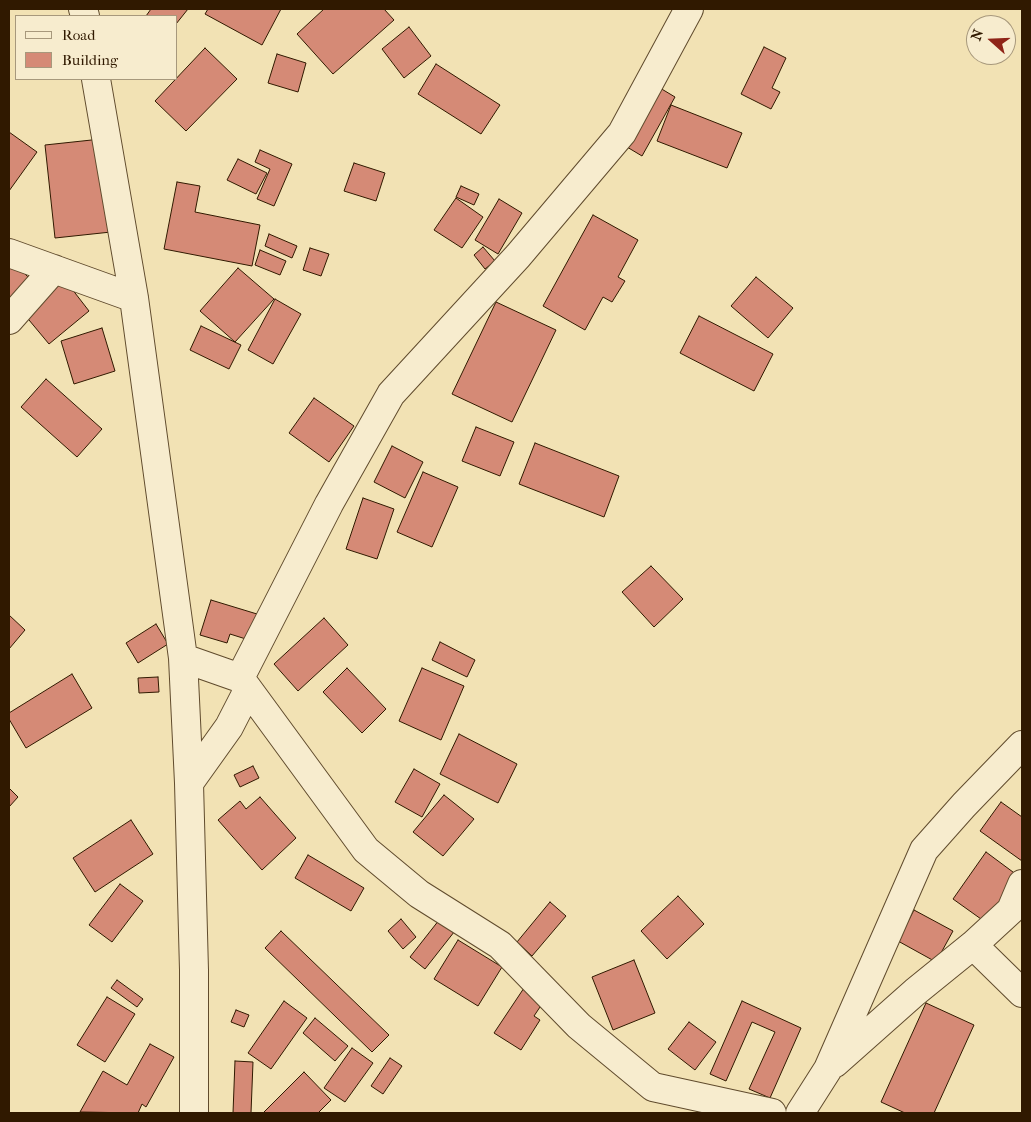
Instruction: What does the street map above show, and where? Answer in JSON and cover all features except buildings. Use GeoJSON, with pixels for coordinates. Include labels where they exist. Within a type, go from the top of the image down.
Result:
{"type":"FeatureCollection","features":[{"type":"Feature","properties":{"kind":"street"},"geometry":{"type":"LineString","coordinates":[[189,783],[229,727],[244,684],[329,504],[391,394],[518,256],[622,133],[689,9]]}},
{"type":"Feature","properties":{"kind":"street"},"geometry":{"type":"LineString","coordinates":[[96,80],[134,298],[183,658],[189,783],[194,970],[194,1113]]}},
{"type":"Feature","properties":{"kind":"street"},"geometry":{"type":"LineString","coordinates":[[9,253],[134,298]]}},
{"type":"Feature","properties":{"kind":"street"},"geometry":{"type":"LineString","coordinates":[[9,320],[54,269]]}},
{"type":"Feature","properties":{"kind":"street"},"geometry":{"type":"LineString","coordinates":[[183,658],[244,684],[366,850],[419,894],[500,945],[578,1026],[653,1088],[772,1113]]}},
{"type":"Feature","properties":{"kind":"street"},"geometry":{"type":"LineString","coordinates":[[800,1113],[828,1069],[924,850],[1022,745]]}},
{"type":"Feature","properties":{"kind":"street"},"geometry":{"type":"LineString","coordinates":[[828,1069],[1011,910],[1022,884]]}},
{"type":"Feature","properties":{"kind":"street"},"geometry":{"type":"LineString","coordinates":[[973,945],[1022,993]]}}]}
